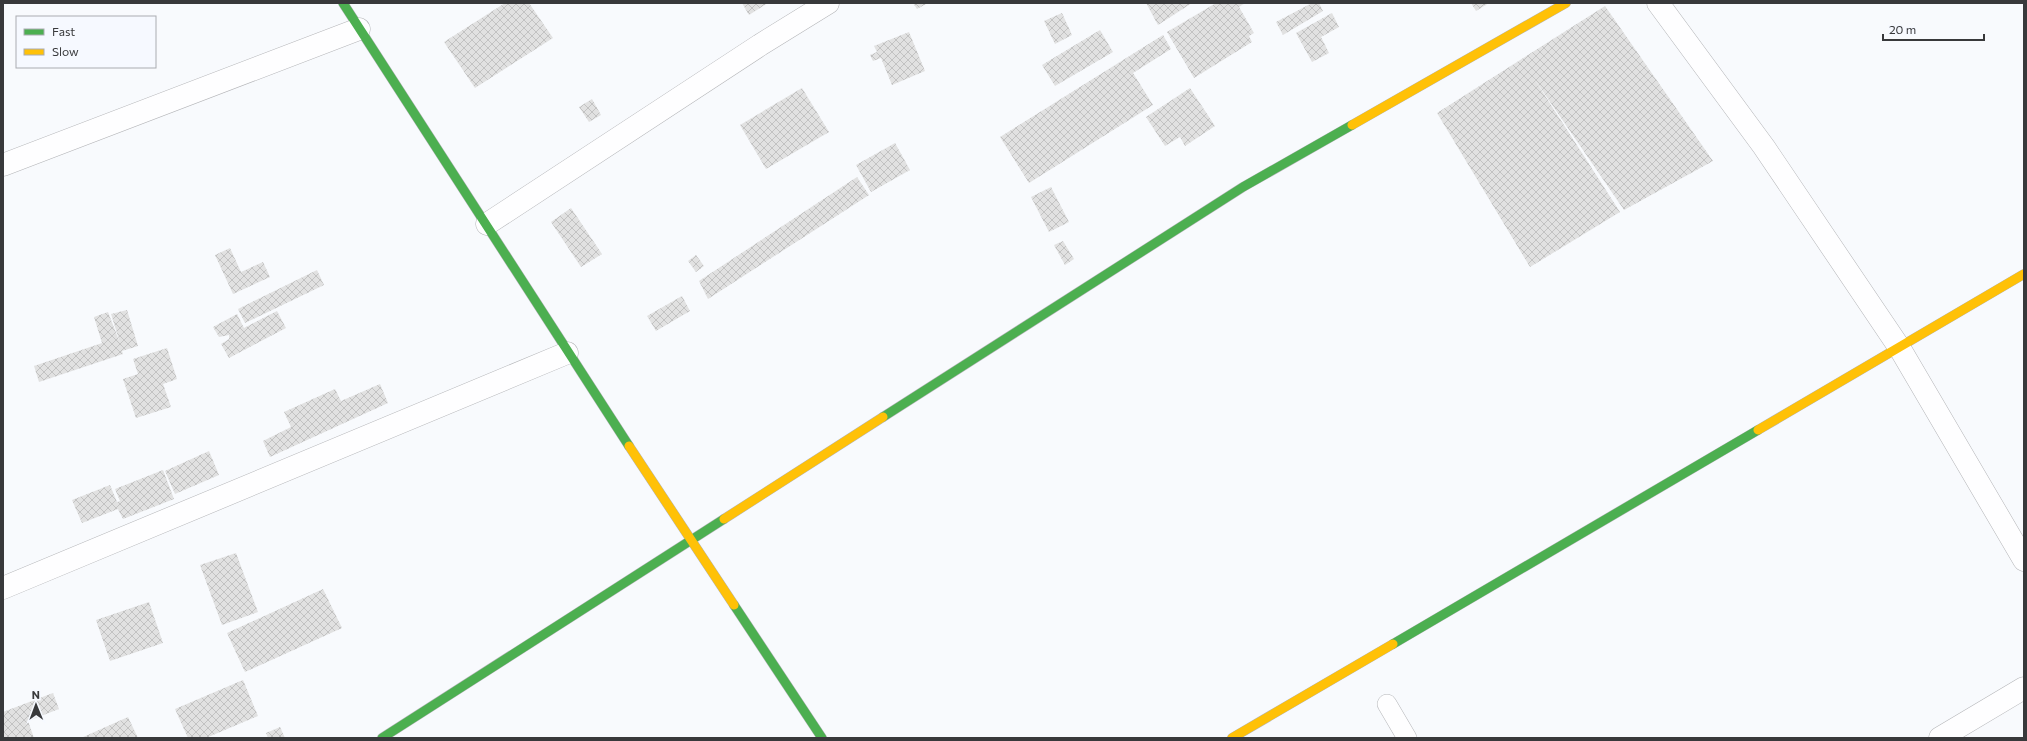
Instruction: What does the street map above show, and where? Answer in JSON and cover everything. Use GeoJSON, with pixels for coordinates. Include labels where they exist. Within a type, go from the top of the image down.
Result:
{"type":"FeatureCollection","features":[{"type":"Feature","properties":{"kind":"street"},"geometry":{"type":"LineString","coordinates":[[343,3],[487,224],[567,353],[822,738]]}},
{"type":"Feature","properties":{"kind":"street"},"geometry":{"type":"LineString","coordinates":[[487,224],[760,45],[828,3]]}},
{"type":"Feature","properties":{"kind":"street"},"geometry":{"type":"LineString","coordinates":[[382,738],[1243,187],[1566,3]]}},
{"type":"Feature","properties":{"kind":"street"},"geometry":{"type":"LineString","coordinates":[[1658,3],[1764,147],[1899,347],[2024,560]]}},
{"type":"Feature","properties":{"kind":"street"},"geometry":{"type":"LineString","coordinates":[[3,165],[359,29]]}},
{"type":"Feature","properties":{"kind":"street"},"geometry":{"type":"LineString","coordinates":[[1232,738],[2024,274]]}},
{"type":"Feature","properties":{"kind":"street"},"geometry":{"type":"LineString","coordinates":[[3,588],[567,353]]}},
{"type":"Feature","properties":{"kind":"street"},"geometry":{"type":"LineString","coordinates":[[1940,738],[2024,688]]}},
{"type":"Feature","properties":{"kind":"lane"},"geometry":{"type":"LineString","coordinates":[[1387,704],[1407,738]]}},
{"type":"Feature","properties":{"kind":"building"},"geometry":{"type":"Polygon","coordinates":[[[505,3],[529,3],[553,38],[475,88],[444,42],[505,3]]]}},
{"type":"Feature","properties":{"kind":"building"},"geometry":{"type":"Polygon","coordinates":[[[742,3],[768,3],[749,15],[742,3]]]}},
{"type":"Feature","properties":{"kind":"building"},"geometry":{"type":"Polygon","coordinates":[[[913,3],[928,3],[917,9],[913,3]]]}},
{"type":"Feature","properties":{"kind":"building"},"geometry":{"type":"Polygon","coordinates":[[[1146,3],[1192,3],[1158,25],[1146,3]]]}},
{"type":"Feature","properties":{"kind":"building"},"geometry":{"type":"Polygon","coordinates":[[[1216,3],[1245,3],[1239,7],[1254,33],[1249,36],[1252,42],[1194,78],[1167,32],[1216,3]]]}},
{"type":"Feature","properties":{"kind":"building"},"geometry":{"type":"Polygon","coordinates":[[[1312,3],[1319,3],[1323,11],[1283,35],[1276,22],[1312,3]]]}},
{"type":"Feature","properties":{"kind":"building"},"geometry":{"type":"Polygon","coordinates":[[[1471,3],[1489,3],[1476,11],[1471,3]]]}},
{"type":"Feature","properties":{"kind":"building"},"geometry":{"type":"Polygon","coordinates":[[[1605,6],[1713,161],[1624,210],[1533,77],[1620,212],[1530,267],[1437,113],[1605,6]]]}},
{"type":"Feature","properties":{"kind":"building"},"geometry":{"type":"Polygon","coordinates":[[[1062,13],[1072,35],[1055,44],[1044,21],[1062,13]]]}},
{"type":"Feature","properties":{"kind":"building"},"geometry":{"type":"Polygon","coordinates":[[[1332,13],[1339,27],[1321,37],[1329,53],[1312,62],[1296,33],[1332,13]]]}},
{"type":"Feature","properties":{"kind":"building"},"geometry":{"type":"Polygon","coordinates":[[[1100,30],[1113,52],[1055,86],[1042,65],[1100,30]]]}},
{"type":"Feature","properties":{"kind":"building"},"geometry":{"type":"Polygon","coordinates":[[[909,32],[925,71],[892,85],[881,58],[873,61],[870,55],[877,52],[874,46],[909,32]]]}},
{"type":"Feature","properties":{"kind":"building"},"geometry":{"type":"Polygon","coordinates":[[[1163,35],[1171,49],[1133,73],[1153,105],[1029,183],[1000,137],[1163,35]]]}},
{"type":"Feature","properties":{"kind":"building"},"geometry":{"type":"Polygon","coordinates":[[[802,88],[829,132],[766,169],[740,125],[802,88]]]}},
{"type":"Feature","properties":{"kind":"building"},"geometry":{"type":"Polygon","coordinates":[[[1190,88],[1215,126],[1185,146],[1180,137],[1165,146],[1146,117],[1190,88]]]}},
{"type":"Feature","properties":{"kind":"building"},"geometry":{"type":"Polygon","coordinates":[[[592,99],[601,115],[589,122],[579,107],[592,99]]]}},
{"type":"Feature","properties":{"kind":"building"},"geometry":{"type":"Polygon","coordinates":[[[895,143],[910,170],[871,192],[856,165],[895,143]]]}},
{"type":"Feature","properties":{"kind":"building"},"geometry":{"type":"Polygon","coordinates":[[[857,177],[869,195],[708,299],[699,281],[857,177]]]}},
{"type":"Feature","properties":{"kind":"building"},"geometry":{"type":"Polygon","coordinates":[[[1051,187],[1069,222],[1049,232],[1031,197],[1051,187]]]}},
{"type":"Feature","properties":{"kind":"building"},"geometry":{"type":"Polygon","coordinates":[[[571,208],[602,254],[581,267],[551,222],[571,208]]]}},
{"type":"Feature","properties":{"kind":"building"},"geometry":{"type":"Polygon","coordinates":[[[1063,241],[1074,259],[1065,265],[1054,245],[1063,241]]]}},
{"type":"Feature","properties":{"kind":"building"},"geometry":{"type":"Polygon","coordinates":[[[230,248],[241,272],[263,262],[270,277],[233,294],[215,255],[230,248]]]}},
{"type":"Feature","properties":{"kind":"building"},"geometry":{"type":"Polygon","coordinates":[[[696,255],[704,266],[696,272],[688,261],[696,255]]]}},
{"type":"Feature","properties":{"kind":"building"},"geometry":{"type":"Polygon","coordinates":[[[317,270],[324,285],[245,323],[238,309],[317,270]]]}},
{"type":"Feature","properties":{"kind":"building"},"geometry":{"type":"Polygon","coordinates":[[[682,296],[690,311],[656,331],[647,316],[682,296]]]}},
{"type":"Feature","properties":{"kind":"building"},"geometry":{"type":"Polygon","coordinates":[[[127,310],[138,346],[122,351],[123,354],[39,382],[34,366],[102,343],[94,317],[108,312],[120,343],[111,314],[127,310]]]}},
{"type":"Feature","properties":{"kind":"building"},"geometry":{"type":"Polygon","coordinates":[[[277,311],[286,328],[229,358],[221,344],[229,339],[229,335],[219,337],[213,327],[237,314],[244,328],[277,311]]]}},
{"type":"Feature","properties":{"kind":"building"},"geometry":{"type":"Polygon","coordinates":[[[167,348],[177,379],[163,384],[171,407],[136,418],[123,379],[138,374],[133,359],[167,348]]]}},
{"type":"Feature","properties":{"kind":"building"},"geometry":{"type":"Polygon","coordinates":[[[380,384],[388,403],[270,457],[263,441],[291,427],[284,412],[335,389],[341,401],[380,384]]]}},
{"type":"Feature","properties":{"kind":"building"},"geometry":{"type":"Polygon","coordinates":[[[209,451],[219,475],[175,494],[165,471],[209,451]]]}},
{"type":"Feature","properties":{"kind":"building"},"geometry":{"type":"Polygon","coordinates":[[[163,470],[174,499],[123,519],[118,509],[82,523],[72,500],[110,485],[117,502],[120,501],[115,489],[163,470]]]}},
{"type":"Feature","properties":{"kind":"building"},"geometry":{"type":"Polygon","coordinates":[[[236,553],[258,612],[222,625],[200,565],[236,553]]]}},
{"type":"Feature","properties":{"kind":"building"},"geometry":{"type":"Polygon","coordinates":[[[323,589],[342,628],[245,672],[227,633],[323,589]]]}},
{"type":"Feature","properties":{"kind":"building"},"geometry":{"type":"Polygon","coordinates":[[[149,602],[163,643],[110,661],[96,620],[149,602]]]}},
{"type":"Feature","properties":{"kind":"building"},"geometry":{"type":"Polygon","coordinates":[[[243,680],[258,716],[206,738],[188,738],[175,709],[243,680]]]}},
{"type":"Feature","properties":{"kind":"building"},"geometry":{"type":"Polygon","coordinates":[[[53,693],[59,709],[28,721],[34,738],[3,738],[3,712],[53,693]]]}},
{"type":"Feature","properties":{"kind":"building"},"geometry":{"type":"Polygon","coordinates":[[[128,717],[138,738],[81,738],[128,717]]]}},
{"type":"Feature","properties":{"kind":"building"},"geometry":{"type":"Polygon","coordinates":[[[280,727],[285,738],[268,738],[266,733],[280,727]]]}},
{"type":"Feature","properties":{"kind":"traffic: fast"},"geometry":{"type":"LineString","coordinates":[[343,3],[629,446]]}},
{"type":"Feature","properties":{"kind":"traffic: fast"},"geometry":{"type":"LineString","coordinates":[[883,417],[1243,187],[1352,125]]}},
{"type":"Feature","properties":{"kind":"traffic: fast"},"geometry":{"type":"LineString","coordinates":[[1393,644],[1758,430]]}},
{"type":"Feature","properties":{"kind":"traffic: fast"},"geometry":{"type":"LineString","coordinates":[[382,738],[724,519]]}},
{"type":"Feature","properties":{"kind":"traffic: fast"},"geometry":{"type":"LineString","coordinates":[[734,605],[822,738]]}},
{"type":"Feature","properties":{"kind":"traffic: slow"},"geometry":{"type":"LineString","coordinates":[[1352,125],[1566,3]]}},
{"type":"Feature","properties":{"kind":"traffic: slow"},"geometry":{"type":"LineString","coordinates":[[1758,430],[2024,274]]}},
{"type":"Feature","properties":{"kind":"traffic: slow"},"geometry":{"type":"LineString","coordinates":[[724,519],[883,417]]}},
{"type":"Feature","properties":{"kind":"traffic: slow"},"geometry":{"type":"LineString","coordinates":[[629,446],[734,605]]}},
{"type":"Feature","properties":{"kind":"traffic: slow"},"geometry":{"type":"LineString","coordinates":[[1232,738],[1393,644]]}}]}
